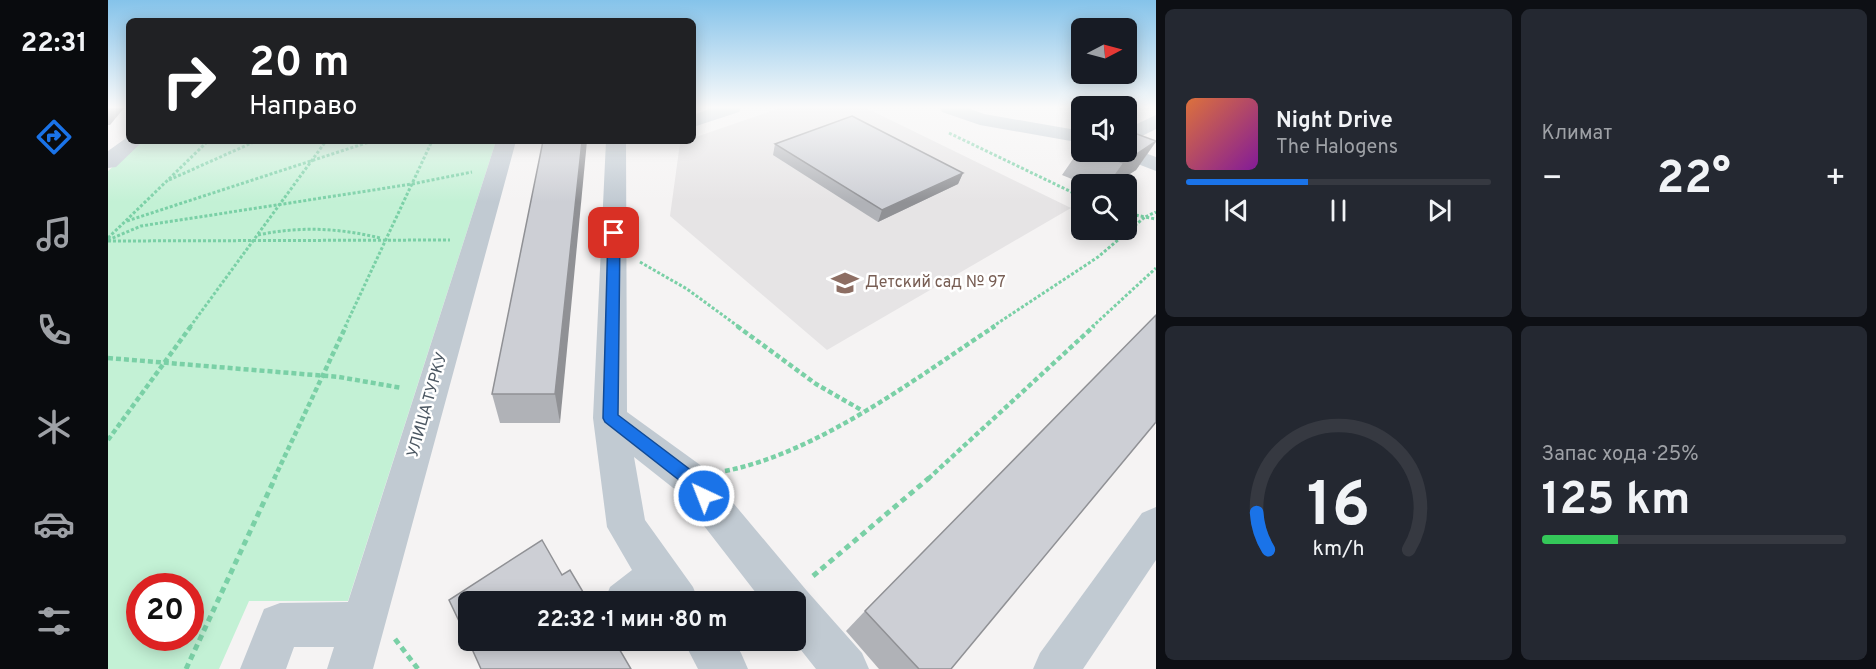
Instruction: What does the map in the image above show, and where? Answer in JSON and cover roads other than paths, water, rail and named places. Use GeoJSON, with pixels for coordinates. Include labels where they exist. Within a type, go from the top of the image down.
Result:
{"type":"FeatureCollection","features":[{"type":"Feature","properties":{"kind":"street"},"geometry":{"type":"LineString","coordinates":[[111,157],[129,144]]}},
{"type":"Feature","properties":{"kind":"street"},"geometry":{"type":"LineString","coordinates":[[616,144],[610,418],[627,527],[669,589]]}},
{"type":"Feature","properties":{"kind":"street","name":"УЛИЦА ТУРКУ"},"geometry":{"type":"LineString","coordinates":[[350,669],[379,631],[432,393],[502,154]]}},
{"type":"Feature","properties":{"kind":"street"},"geometry":{"type":"LineString","coordinates":[[1137,157],[1156,165]]}},
{"type":"Feature","properties":{"kind":"street"},"geometry":{"type":"LineString","coordinates":[[610,418],[690,479],[782,591]]}},
{"type":"Feature","properties":{"kind":"street"},"geometry":{"type":"LineString","coordinates":[[1056,669],[1156,526]]}},
{"type":"Feature","properties":{"kind":"street"},"geometry":{"type":"LineString","coordinates":[[806,620],[846,669]]}},
{"type":"Feature","properties":{"kind":"street"},"geometry":{"type":"LineString","coordinates":[[263,669],[280,625],[379,631]]}},
{"type":"Feature","properties":{"kind":"street"},"geometry":{"type":"LineString","coordinates":[[713,651],[725,669]]}},
{"type":"Feature","properties":{"kind":"place","name":"Детский сад № 97"},"geometry":{"type":"Point","coordinates":[845,283]}}]}
